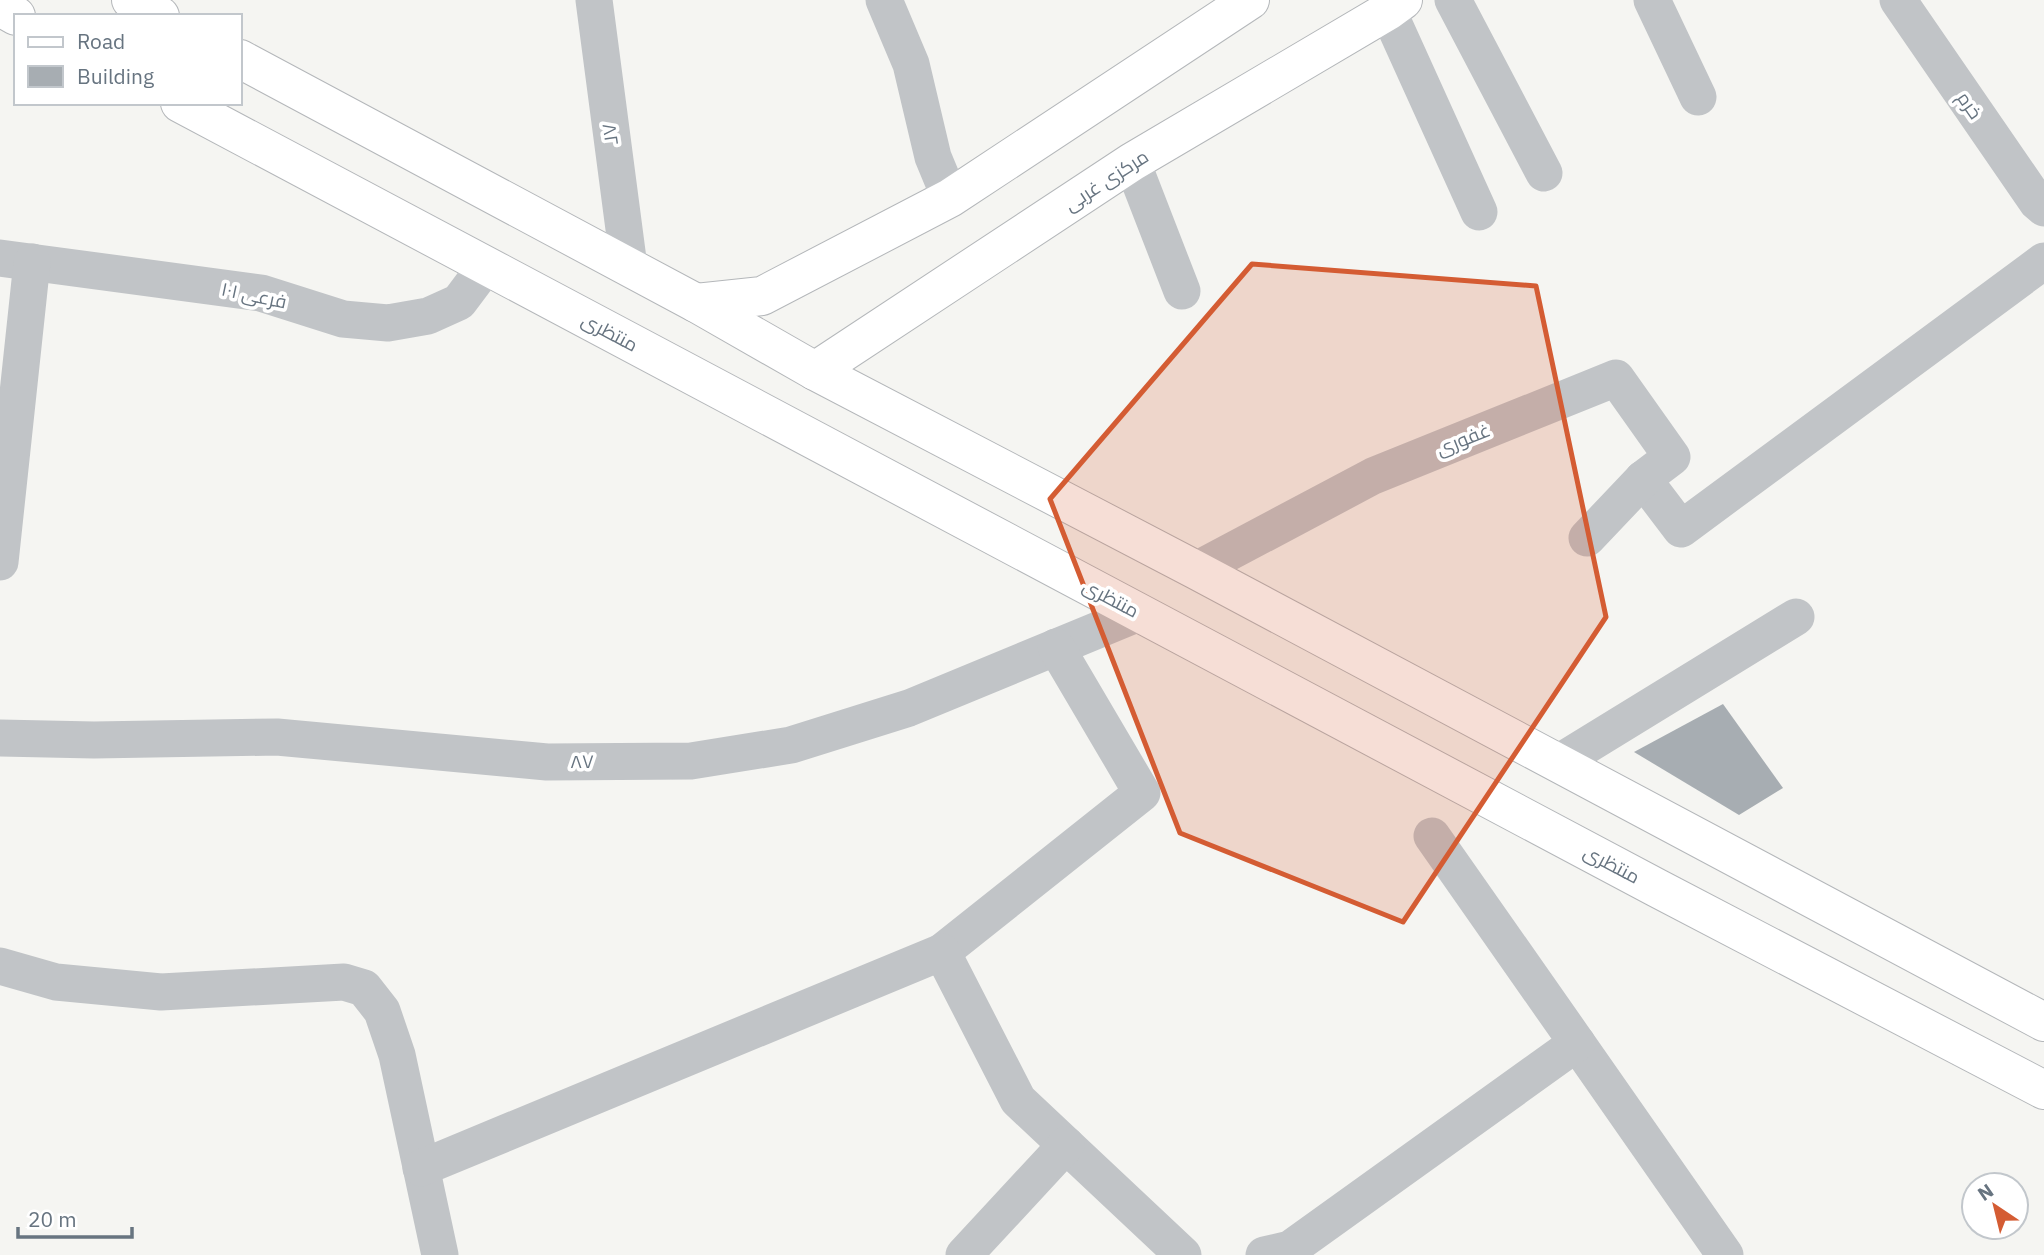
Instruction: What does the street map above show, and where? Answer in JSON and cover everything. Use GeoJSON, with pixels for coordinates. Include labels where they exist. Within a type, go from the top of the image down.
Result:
{"type":"FeatureCollection","features":[{"type":"Feature","properties":{"kind":"main road"},"geometry":{"type":"LineString","coordinates":[[131,0],[156,14]]}},
{"type":"Feature","properties":{"kind":"main road"},"geometry":{"type":"LineString","coordinates":[[696,303],[762,296],[950,198],[1250,0]]}},
{"type":"Feature","properties":{"kind":"main road","name":"مرکزی غربی"},"geometry":{"type":"LineString","coordinates":[[815,371],[1132,162],[1396,6]]}},
{"type":"Feature","properties":{"kind":"main road"},"geometry":{"type":"LineString","coordinates":[[242,60],[696,303],[815,371],[1196,570],[2044,1022]]}},
{"type":"Feature","properties":{"kind":"main road","name":"منتظری"},"geometry":{"type":"LineString","coordinates":[[184,105],[1657,888],[2044,1090]]}},
{"type":"Feature","properties":{"kind":"street","name":"۸۲"},"geometry":{"type":"LineString","coordinates":[[594,0],[629,267]]}},
{"type":"Feature","properties":{"kind":"street"},"geometry":{"type":"LineString","coordinates":[[884,0],[911,64],[933,156],[950,198]]}},
{"type":"Feature","properties":{"kind":"street"},"geometry":{"type":"LineString","coordinates":[[1453,0],[1544,173]]}},
{"type":"Feature","properties":{"kind":"street"},"geometry":{"type":"LineString","coordinates":[[1652,0],[1698,97]]}},
{"type":"Feature","properties":{"kind":"street","name":"خرم"},"geometry":{"type":"LineString","coordinates":[[1898,0],[2037,202],[2044,208]]}},
{"type":"Feature","properties":{"kind":"street"},"geometry":{"type":"LineString","coordinates":[[1396,6],[1479,212]]}},
{"type":"Feature","properties":{"kind":"street"},"geometry":{"type":"LineString","coordinates":[[1132,162],[1182,291]]}},
{"type":"Feature","properties":{"kind":"street"},"geometry":{"type":"LineString","coordinates":[[0,560],[16,260]]}},
{"type":"Feature","properties":{"kind":"street","name":"فرعی ۱۰۱"},"geometry":{"type":"LineString","coordinates":[[16,260],[261,293],[343,318],[388,323],[428,316],[459,302],[486,266]]}},
{"type":"Feature","properties":{"kind":"street"},"geometry":{"type":"LineString","coordinates":[[1643,479],[1681,529],[2044,261]]}},
{"type":"Feature","properties":{"kind":"street","name":"غفوری"},"geometry":{"type":"LineString","coordinates":[[1196,570],[1373,476],[1616,378],[1672,457],[1643,479],[1587,538]]}},
{"type":"Feature","properties":{"kind":"street","name":"۸۷"},"geometry":{"type":"LineString","coordinates":[[0,738],[94,740],[277,737],[547,762],[691,761],[791,745],[909,708],[1139,613]]}},
{"type":"Feature","properties":{"kind":"street"},"geometry":{"type":"LineString","coordinates":[[1558,763],[1796,617]]}},
{"type":"Feature","properties":{"kind":"street"},"geometry":{"type":"LineString","coordinates":[[421,1168],[942,952],[1142,793],[1056,647]]}},
{"type":"Feature","properties":{"kind":"street"},"geometry":{"type":"LineString","coordinates":[[1432,836],[1725,1255]]}},
{"type":"Feature","properties":{"kind":"street"},"geometry":{"type":"LineString","coordinates":[[942,952],[1018,1100],[1183,1255]]}},
{"type":"Feature","properties":{"kind":"street"},"geometry":{"type":"LineString","coordinates":[[0,966],[56,982],[162,992],[344,982],[365,988],[382,1011],[397,1055],[440,1255]]}},
{"type":"Feature","properties":{"kind":"street"},"geometry":{"type":"LineString","coordinates":[[1264,1255],[1290,1248],[1577,1043]]}},
{"type":"Feature","properties":{"kind":"street"},"geometry":{"type":"LineString","coordinates":[[964,1255],[1066,1144]]}},
{"type":"Feature","properties":{"kind":"highlighted area"},"geometry":{"type":"Polygon","coordinates":[[[1252,264],[1536,286],[1606,617],[1403,922],[1180,833],[1050,499],[1252,264]]]}},
{"type":"Feature","properties":{"kind":"building"},"geometry":{"type":"Polygon","coordinates":[[[1723,704],[1783,788],[1739,815],[1634,752],[1723,704]]]}}]}
